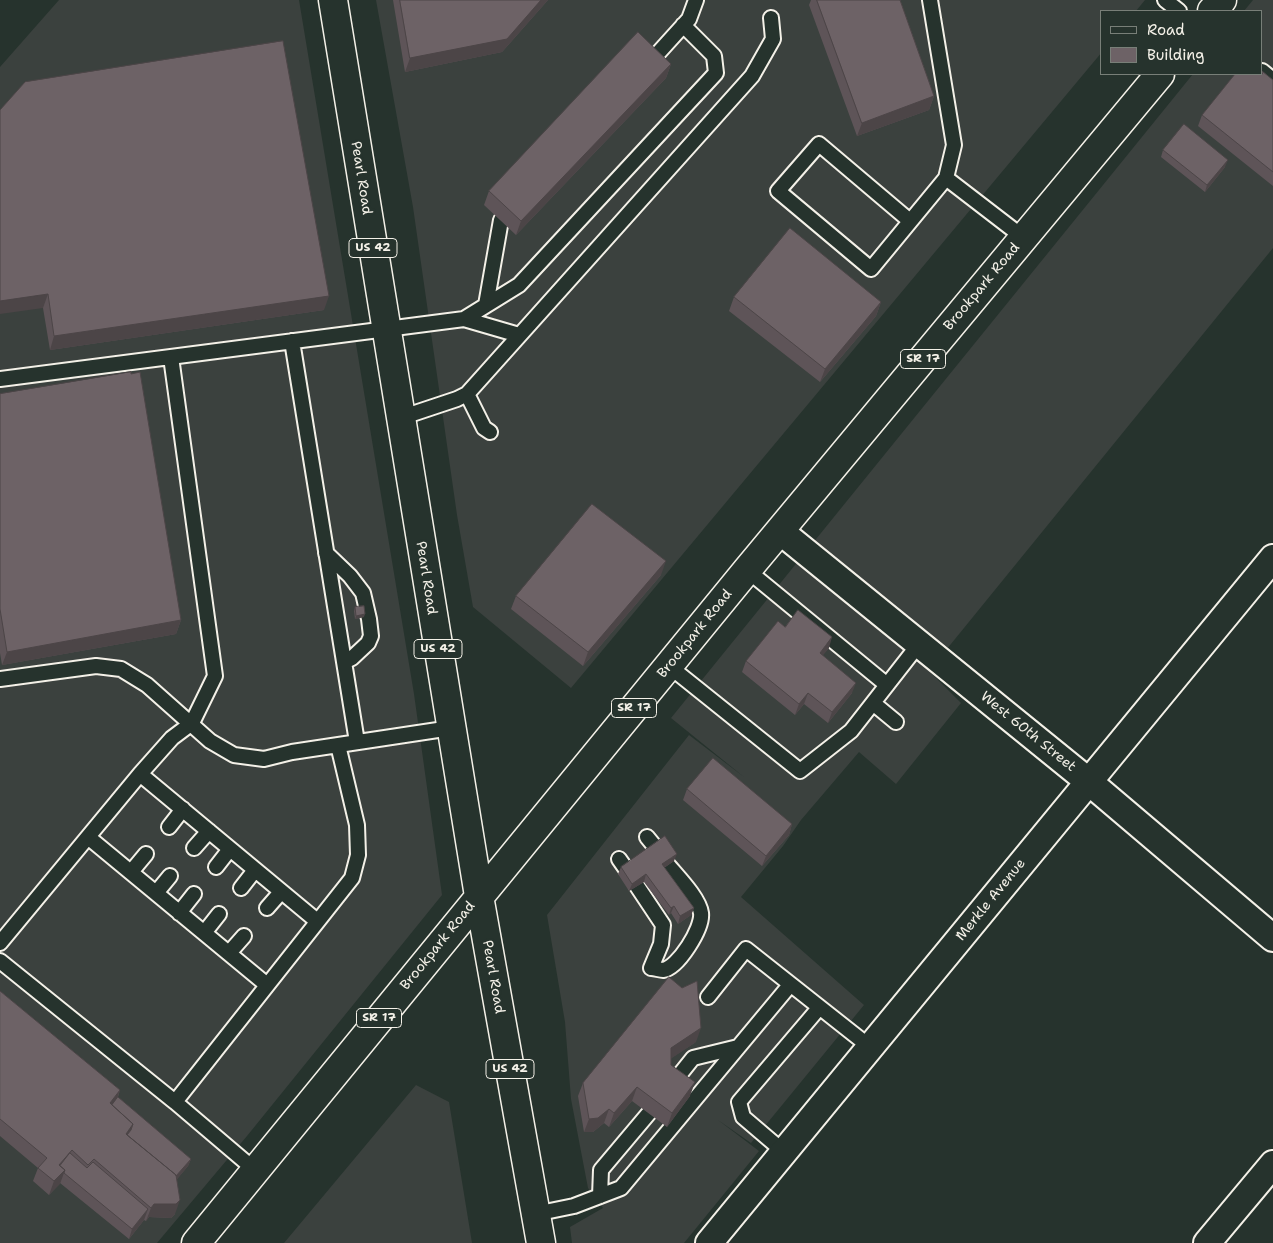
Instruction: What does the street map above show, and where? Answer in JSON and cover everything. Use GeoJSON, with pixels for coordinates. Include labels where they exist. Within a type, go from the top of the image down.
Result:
{"type":"FeatureCollection","features":[{"type":"Feature","properties":{"kind":"main road","name":"Pearl Road"},"geometry":{"type":"LineString","coordinates":[[333,0],[479,896],[541,1243]]}},
{"type":"Feature","properties":{"kind":"main road"},"geometry":{"type":"LineString","coordinates":[[1213,10],[1222,0]]}},
{"type":"Feature","properties":{"kind":"main road","name":"Brookpark Road"},"geometry":{"type":"LineString","coordinates":[[196,1243],[747,570],[1159,75]]}},
{"type":"Feature","properties":{"kind":"street","name":"West 60th Street"},"geometry":{"type":"LineString","coordinates":[[780,531],[1088,781],[1273,938]]}},
{"type":"Feature","properties":{"kind":"street","name":"Merkle Avenue"},"geometry":{"type":"LineString","coordinates":[[709,1243],[1273,558]]}},
{"type":"Feature","properties":{"kind":"street"},"geometry":{"type":"LineString","coordinates":[[1207,1243],[1273,1164]]}},
{"type":"Feature","properties":{"kind":"lane"},"geometry":{"type":"LineString","coordinates":[[651,61],[689,19],[696,0]]}},
{"type":"Feature","properties":{"kind":"lane"},"geometry":{"type":"LineString","coordinates":[[910,221],[819,144],[778,191],[871,269],[946,178],[954,145],[930,0]]}},
{"type":"Feature","properties":{"kind":"lane"},"geometry":{"type":"LineString","coordinates":[[1165,0],[1178,10]]}},
{"type":"Feature","properties":{"kind":"lane"},"geometry":{"type":"LineString","coordinates":[[400,418],[467,394],[752,76],[773,39],[771,18]]}},
{"type":"Feature","properties":{"kind":"lane"},"geometry":{"type":"LineString","coordinates":[[464,319],[519,285],[716,73],[714,56],[684,25]]}},
{"type":"Feature","properties":{"kind":"lane"},"geometry":{"type":"LineString","coordinates":[[1263,72],[1273,80]]}},
{"type":"Feature","properties":{"kind":"lane"},"geometry":{"type":"LineString","coordinates":[[946,178],[1024,238]]}},
{"type":"Feature","properties":{"kind":"lane"},"geometry":{"type":"LineString","coordinates":[[486,305],[500,220]]}},
{"type":"Feature","properties":{"kind":"lane"},"geometry":{"type":"LineString","coordinates":[[0,379],[464,319],[519,335]]}},
{"type":"Feature","properties":{"kind":"lane"},"geometry":{"type":"LineString","coordinates":[[292,341],[357,742]]}},
{"type":"Feature","properties":{"kind":"lane"},"geometry":{"type":"LineString","coordinates":[[0,943],[140,774],[172,738],[192,723],[215,676],[171,356]]}},
{"type":"Feature","properties":{"kind":"lane"},"geometry":{"type":"LineString","coordinates":[[467,394],[484,428],[490,432]]}},
{"type":"Feature","properties":{"kind":"lane"},"geometry":{"type":"LineString","coordinates":[[326,553],[350,576],[363,593],[369,619],[371,636],[368,643],[352,658],[344,662]]}},
{"type":"Feature","properties":{"kind":"lane"},"geometry":{"type":"LineString","coordinates":[[747,570],[887,685]]}},
{"type":"Feature","properties":{"kind":"lane"},"geometry":{"type":"LineString","coordinates":[[669,666],[800,771],[851,731],[919,644]]}},
{"type":"Feature","properties":{"kind":"lane"},"geometry":{"type":"LineString","coordinates":[[0,679],[96,666],[121,669],[147,685],[210,740],[234,755],[264,759],[292,752],[451,728]]}},
{"type":"Feature","properties":{"kind":"lane"},"geometry":{"type":"LineString","coordinates":[[873,703],[896,722]]}},
{"type":"Feature","properties":{"kind":"lane"},"geometry":{"type":"LineString","coordinates":[[175,1102],[352,878],[358,855],[357,825],[338,745]]}},
{"type":"Feature","properties":{"kind":"lane"},"geometry":{"type":"LineString","coordinates":[[140,774],[318,921]]}},
{"type":"Feature","properties":{"kind":"lane"},"geometry":{"type":"LineString","coordinates":[[169,827],[183,810]]}},
{"type":"Feature","properties":{"kind":"lane"},"geometry":{"type":"LineString","coordinates":[[194,848],[208,831]]}},
{"type":"Feature","properties":{"kind":"lane"},"geometry":{"type":"LineString","coordinates":[[88,837],[267,985]]}},
{"type":"Feature","properties":{"kind":"lane"},"geometry":{"type":"LineString","coordinates":[[216,867],[230,849]]}},
{"type":"Feature","properties":{"kind":"lane"},"geometry":{"type":"LineString","coordinates":[[131,872],[146,854]]}},
{"type":"Feature","properties":{"kind":"lane"},"geometry":{"type":"LineString","coordinates":[[637,886],[663,925],[661,944],[652,968],[664,970],[674,964],[694,938],[701,915],[698,903],[668,865]]}},
{"type":"Feature","properties":{"kind":"lane"},"geometry":{"type":"LineString","coordinates":[[241,888],[255,870]]}},
{"type":"Feature","properties":{"kind":"lane"},"geometry":{"type":"LineString","coordinates":[[156,893],[170,876]]}},
{"type":"Feature","properties":{"kind":"lane"},"geometry":{"type":"LineString","coordinates":[[267,908],[281,892]]}},
{"type":"Feature","properties":{"kind":"lane"},"geometry":{"type":"LineString","coordinates":[[179,912],[194,894]]}},
{"type":"Feature","properties":{"kind":"lane"},"geometry":{"type":"LineString","coordinates":[[204,933],[219,914]]}},
{"type":"Feature","properties":{"kind":"lane"},"geometry":{"type":"LineString","coordinates":[[229,953],[244,936]]}},
{"type":"Feature","properties":{"kind":"lane"},"geometry":{"type":"LineString","coordinates":[[708,997],[746,949],[870,1048]]}},
{"type":"Feature","properties":{"kind":"lane"},"geometry":{"type":"LineString","coordinates":[[0,962],[175,1102],[255,1170]]}},
{"type":"Feature","properties":{"kind":"lane"},"geometry":{"type":"LineString","coordinates":[[535,1214],[574,1206],[621,1188],[790,985]]}},
{"type":"Feature","properties":{"kind":"lane"},"geometry":{"type":"LineString","coordinates":[[784,1152],[744,1117],[739,1102],[819,1008]]}},
{"type":"Feature","properties":{"kind":"lane"},"geometry":{"type":"LineString","coordinates":[[673,1083],[693,1058],[738,1047]]}},
{"type":"Feature","properties":{"kind":"lane"},"geometry":{"type":"LineString","coordinates":[[600,1196],[601,1170],[649,1113]]}},
{"type":"Feature","properties":{"kind":"shaded area"},"geometry":{"type":"Polygon","coordinates":[[[59,0],[299,0],[414,694],[442,895],[247,1136],[157,1243],[0,1243],[0,67],[59,0]]]}},
{"type":"Feature","properties":{"kind":"shaded area"},"geometry":{"type":"Polygon","coordinates":[[[376,0],[1145,0],[1137,10],[1100,10],[1100,54],[571,688],[473,607],[457,515],[413,207],[376,0]]]}},
{"type":"Feature","properties":{"kind":"shaded area"},"geometry":{"type":"Polygon","coordinates":[[[1253,0],[1273,0],[1273,248],[929,671],[961,703],[896,784],[859,752],[801,820],[783,846],[741,897],[864,1005],[751,1143],[718,1120],[759,1151],[684,1243],[572,1243],[570,1227],[603,1208],[588,1188],[571,1099],[565,1022],[547,915],[689,735],[744,777],[671,718],[1192,75],[1263,75],[1263,10],[1245,10],[1253,0]]]}},
{"type":"Feature","properties":{"kind":"shaded area"},"geometry":{"type":"Polygon","coordinates":[[[416,1085],[449,1102],[472,1243],[284,1243],[416,1085]]]}},
{"type":"Feature","properties":{"kind":"building"},"geometry":{"type":"Polygon","coordinates":[[[400,0],[541,0],[507,39],[410,58],[400,0]]]}},
{"type":"Feature","properties":{"kind":"building"},"geometry":{"type":"Polygon","coordinates":[[[817,0],[900,0],[934,96],[862,123],[817,0]]]}},
{"type":"Feature","properties":{"kind":"building"},"geometry":{"type":"Polygon","coordinates":[[[638,32],[671,64],[521,221],[489,191],[638,32]]]}},
{"type":"Feature","properties":{"kind":"building"},"geometry":{"type":"Polygon","coordinates":[[[283,41],[329,296],[54,336],[48,294],[0,301],[0,110],[25,82],[283,41]]]}},
{"type":"Feature","properties":{"kind":"building"},"geometry":{"type":"Polygon","coordinates":[[[1263,72],[1273,80],[1273,172],[1202,115],[1234,75],[1263,75],[1263,72]]]}},
{"type":"Feature","properties":{"kind":"building"},"geometry":{"type":"Polygon","coordinates":[[[1184,124],[1228,160],[1207,185],[1163,150],[1184,124]]]}},
{"type":"Feature","properties":{"kind":"building"},"geometry":{"type":"Polygon","coordinates":[[[790,228],[881,302],[825,369],[734,297],[790,228]]]}},
{"type":"Feature","properties":{"kind":"building"},"geometry":{"type":"Polygon","coordinates":[[[131,372],[131,374],[140,372],[181,620],[7,652],[0,609],[0,394],[131,372]]]}},
{"type":"Feature","properties":{"kind":"building"},"geometry":{"type":"Polygon","coordinates":[[[592,504],[666,561],[588,652],[516,596],[592,504]]]}},
{"type":"Feature","properties":{"kind":"building"},"geometry":{"type":"Polygon","coordinates":[[[364,606],[365,614],[356,616],[355,607],[364,606]]]}},
{"type":"Feature","properties":{"kind":"building"},"geometry":{"type":"Polygon","coordinates":[[[798,610],[832,637],[820,653],[856,683],[832,712],[808,693],[799,704],[746,661],[778,621],[785,627],[798,610]]]}},
{"type":"Feature","properties":{"kind":"building"},"geometry":{"type":"Polygon","coordinates":[[[713,758],[792,824],[766,856],[687,789],[713,758]]]}},
{"type":"Feature","properties":{"kind":"building"},"geometry":{"type":"Polygon","coordinates":[[[665,836],[677,854],[662,864],[694,908],[680,916],[674,906],[671,908],[646,874],[632,884],[621,867],[665,836]]]}},
{"type":"Feature","properties":{"kind":"building"},"geometry":{"type":"Polygon","coordinates":[[[669,977],[682,988],[697,981],[701,1028],[671,1048],[671,1065],[695,1082],[672,1113],[637,1087],[614,1113],[609,1109],[598,1118],[589,1119],[583,1083],[669,977]]]}},
{"type":"Feature","properties":{"kind":"building"},"geometry":{"type":"Polygon","coordinates":[[[0,991],[120,1090],[110,1103],[133,1124],[126,1134],[176,1175],[180,1200],[176,1204],[154,1204],[151,1208],[94,1159],[88,1165],[72,1150],[59,1165],[65,1170],[54,1181],[38,1168],[47,1158],[0,1119],[0,991]]]}},
{"type":"Feature","properties":{"kind":"building"},"geometry":{"type":"Polygon","coordinates":[[[118,1097],[191,1159],[176,1176],[127,1135],[133,1124],[112,1105],[118,1097]]]}},
{"type":"Feature","properties":{"kind":"building"},"geometry":{"type":"Polygon","coordinates":[[[70,1153],[87,1168],[93,1162],[148,1209],[132,1229],[64,1173],[65,1170],[60,1166],[70,1153]]]}}]}
